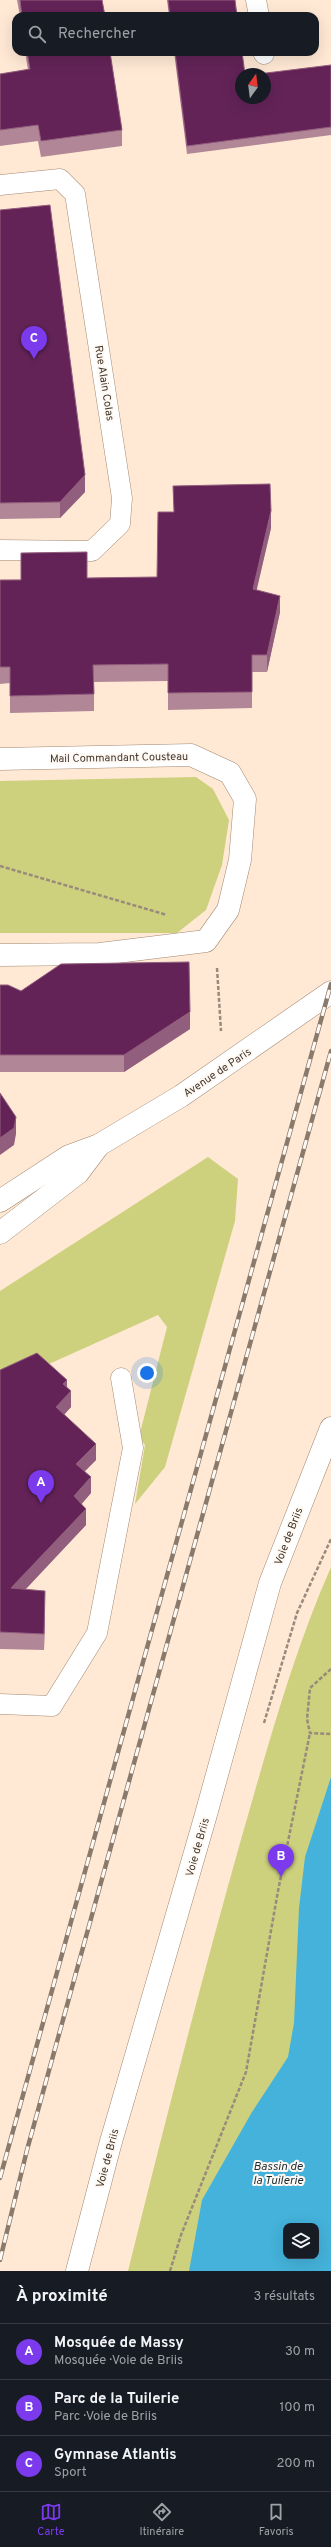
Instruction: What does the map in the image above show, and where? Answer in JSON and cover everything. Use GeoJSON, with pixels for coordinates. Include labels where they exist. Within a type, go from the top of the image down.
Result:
{"type":"FeatureCollection","features":[{"type":"Feature","properties":{"kind":"street","name":"Mail Commandant Cousteau"},"geometry":{"type":"LineString","coordinates":[[0,758],[191,755],[230,773],[245,799],[240,860],[228,910],[206,941]]}},
{"type":"Feature","properties":{"kind":"street"},"geometry":{"type":"LineString","coordinates":[[0,955],[100,954],[206,941]]}},
{"type":"Feature","properties":{"kind":"street","name":"Avenue de Paris"},"geometry":{"type":"LineString","coordinates":[[0,1201],[69,1156],[99,1145],[181,1096],[331,992]]}},
{"type":"Feature","properties":{"kind":"street","name":"Avenue de Paris"},"geometry":{"type":"LineString","coordinates":[[0,1233],[78,1173],[99,1145]]}},
{"type":"Feature","properties":{"kind":"street","name":"Voie de Briis"},"geometry":{"type":"LineString","coordinates":[[77,2271],[110,2146],[205,1818],[270,1583],[331,1428]]}},
{"type":"Feature","properties":{"kind":"lane"},"geometry":{"type":"LineString","coordinates":[[256,0],[258,12]]}},
{"type":"Feature","properties":{"kind":"lane","name":"Rue Alain Colas"},"geometry":{"type":"LineString","coordinates":[[0,185],[60,179],[75,194],[122,498],[120,524],[92,551],[0,550]]}},
{"type":"Feature","properties":{"kind":"lane"},"geometry":{"type":"LineString","coordinates":[[0,1704],[52,1706],[97,1633],[133,1448],[121,1378]]}},
{"type":"Feature","properties":{"kind":"path"},"geometry":{"type":"LineString","coordinates":[[0,866],[171,916]]}},
{"type":"Feature","properties":{"kind":"path"},"geometry":{"type":"LineString","coordinates":[[206,941],[217,966],[222,1038]]}},
{"type":"Feature","properties":{"kind":"path"},"geometry":{"type":"LineString","coordinates":[[170,2271],[181,2235],[246,2072],[278,1891],[310,1733],[307,1719],[310,1688],[331,1669]]}},
{"type":"Feature","properties":{"kind":"path"},"geometry":{"type":"LineString","coordinates":[[310,1733],[331,1734]]}},
{"type":"Feature","properties":{"kind":"green space"},"geometry":{"type":"Polygon","coordinates":[[[196,777],[213,789],[229,820],[222,865],[206,910],[177,933],[0,933],[0,781],[196,777]]]}},
{"type":"Feature","properties":{"kind":"green space"},"geometry":{"type":"Polygon","coordinates":[[[208,1157],[238,1179],[235,1221],[165,1467],[135,1504],[145,1445],[139,1437],[167,1327],[158,1315],[0,1386],[0,1291],[208,1157]]]}},
{"type":"Feature","properties":{"kind":"green space"},"geometry":{"type":"Polygon","coordinates":[[[331,1567],[331,2271],[128,2271],[183,2054],[242,1836],[282,1700],[305,1633],[331,1567]]]}},
{"type":"Feature","properties":{"kind":"water","name":"Bassin de la Tuilerie"},"geometry":{"type":"Polygon","coordinates":[[[331,1777],[331,2271],[189,2271],[202,2200],[252,2112],[288,2057],[294,2023],[299,1908],[305,1857],[331,1777]]]}},
{"type":"Feature","properties":{"kind":"building"},"geometry":{"type":"Polygon","coordinates":[[[20,0],[102,0],[104,12],[22,12],[20,0]]]}},
{"type":"Feature","properties":{"kind":"building"},"geometry":{"type":"Polygon","coordinates":[[[168,0],[235,0],[236,12],[170,12],[168,0]]]}},
{"type":"Feature","properties":{"kind":"building"},"geometry":{"type":"Polygon","coordinates":[[[28,56],[111,56],[122,130],[41,141],[38,125],[0,130],[0,74],[30,69],[28,56]]]}},
{"type":"Feature","properties":{"kind":"building"},"geometry":{"type":"Polygon","coordinates":[[[176,56],[243,56],[244,68],[235,68],[235,104],[271,104],[271,72],[331,65],[331,127],[187,146],[176,56]]]}},
{"type":"Feature","properties":{"kind":"building"},"geometry":{"type":"Polygon","coordinates":[[[50,205],[85,475],[60,502],[0,503],[0,210],[50,205]]]}},
{"type":"Feature","properties":{"kind":"building"},"geometry":{"type":"Polygon","coordinates":[[[270,484],[271,511],[253,589],[280,596],[267,655],[252,655],[252,692],[168,693],[168,664],[93,665],[94,694],[10,696],[10,667],[0,667],[0,580],[21,580],[21,553],[87,552],[87,578],[157,577],[158,512],[174,512],[173,486],[270,484]]]}},
{"type":"Feature","properties":{"kind":"building"},"geometry":{"type":"Polygon","coordinates":[[[189,962],[190,1012],[124,1055],[0,1055],[0,985],[8,985],[21,991],[61,964],[189,962]]]}},
{"type":"Feature","properties":{"kind":"building"},"geometry":{"type":"Polygon","coordinates":[[[0,1093],[16,1117],[14,1128],[0,1138],[0,1093]]]}},
{"type":"Feature","properties":{"kind":"building"},"geometry":{"type":"Polygon","coordinates":[[[37,1353],[67,1380],[63,1384],[71,1391],[56,1407],[96,1444],[76,1464],[91,1477],[74,1496],[86,1509],[11,1588],[45,1591],[44,1634],[0,1632],[0,1370],[37,1353]]]}},
{"type":"Feature","properties":{"kind":"railway"},"geometry":{"type":"LineString","coordinates":[[0,2178],[331,984]]}},
{"type":"Feature","properties":{"kind":"railway"},"geometry":{"type":"LineString","coordinates":[[0,2260],[27,2150],[331,1051]]}},
{"type":"Feature","properties":{"kind":"place","name":"Gymnase Atlantis"},"geometry":{"type":"Point","coordinates":[34,359]}},
{"type":"Feature","properties":{"kind":"place","name":"Mosquée de Massy"},"geometry":{"type":"Point","coordinates":[41,1503]}},
{"type":"Feature","properties":{"kind":"place","name":"Parc de la Tuilerie"},"geometry":{"type":"Point","coordinates":[281,1877]}}]}
